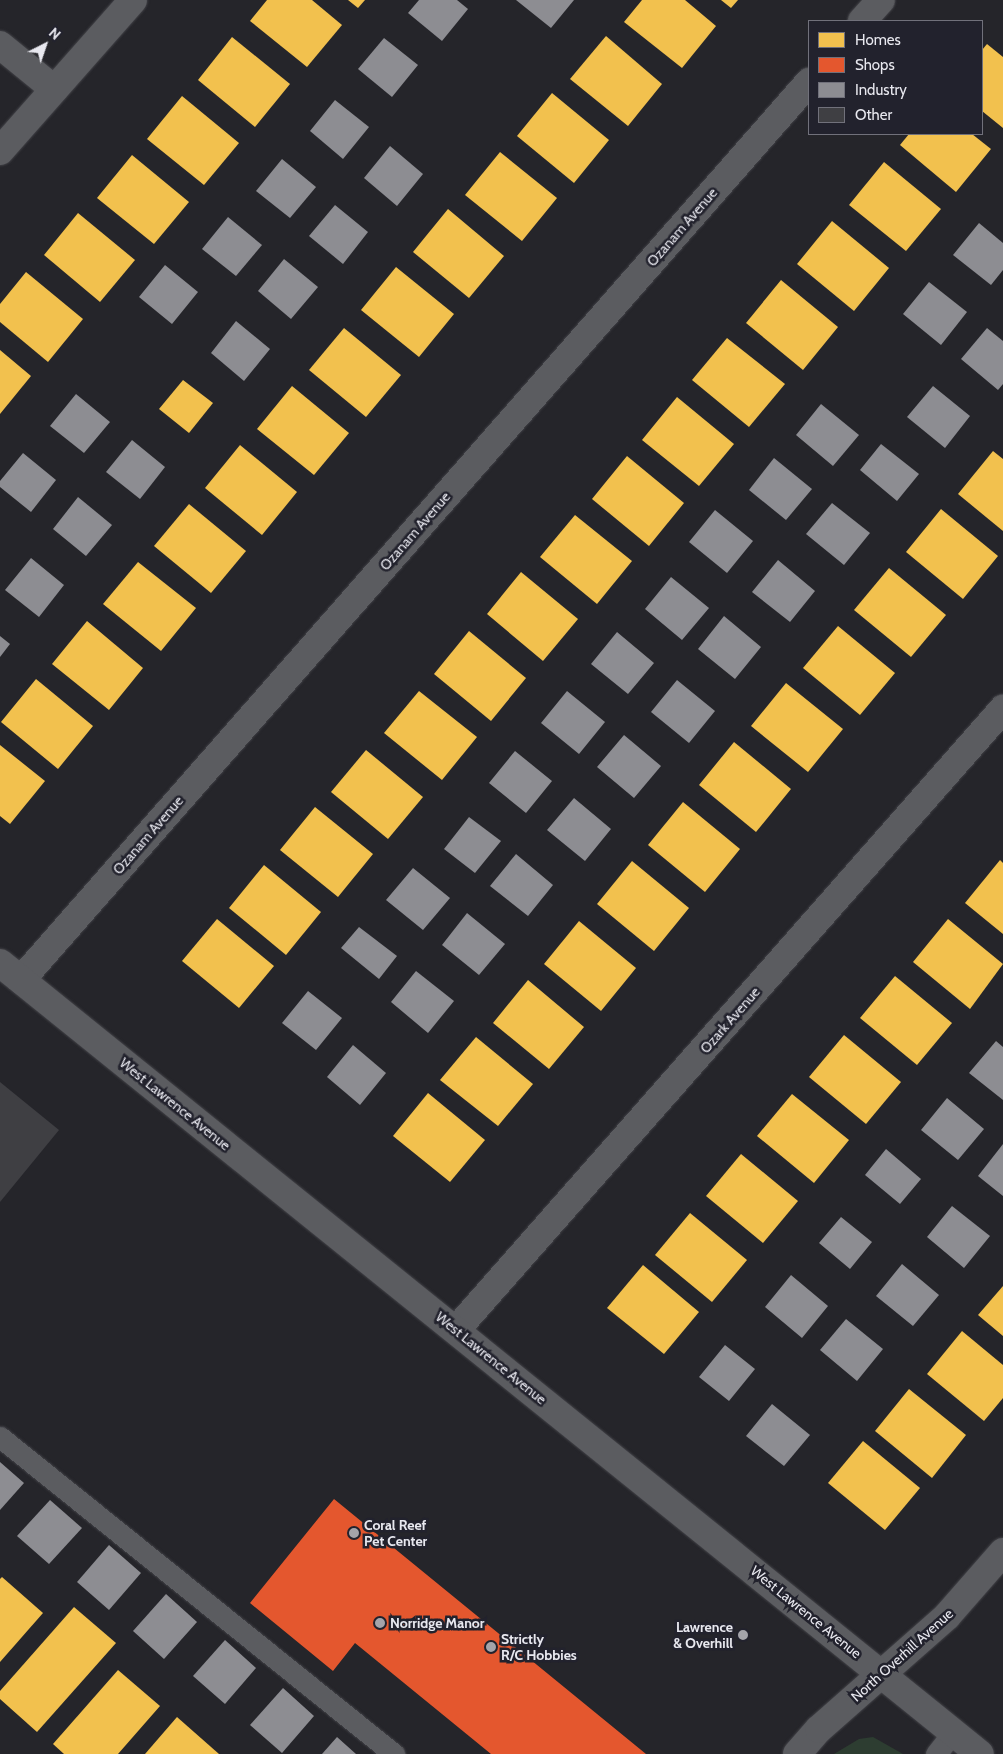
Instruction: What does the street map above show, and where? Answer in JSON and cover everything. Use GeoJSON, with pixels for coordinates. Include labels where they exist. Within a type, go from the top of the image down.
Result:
{"type":"FeatureCollection","features":[{"type":"Feature","properties":{"kind":"street"},"geometry":{"type":"LineString","coordinates":[[0,151],[133,0]]}},
{"type":"Feature","properties":{"kind":"street"},"geometry":{"type":"LineString","coordinates":[[863,20],[881,0]]}},
{"type":"Feature","properties":{"kind":"street"},"geometry":{"type":"LineString","coordinates":[[0,45],[54,88]]}},
{"type":"Feature","properties":{"kind":"street","name":"Ozanam Avenue"},"geometry":{"type":"LineString","coordinates":[[21,980],[808,83]]}},
{"type":"Feature","properties":{"kind":"street","name":"Ozark Avenue"},"geometry":{"type":"LineString","coordinates":[[456,1330],[1003,709]]}},
{"type":"Feature","properties":{"kind":"street","name":"West Lawrence Avenue"},"geometry":{"type":"LineString","coordinates":[[0,964],[980,1754]]}},
{"type":"Feature","properties":{"kind":"street","name":"North Overhill Avenue"},"geometry":{"type":"LineString","coordinates":[[797,1754],[881,1673],[947,1616],[1003,1552]]}},
{"type":"Feature","properties":{"kind":"lane"},"geometry":{"type":"LineString","coordinates":[[0,1436],[394,1754]]}},
{"type":"Feature","properties":{"kind":"lane"},"geometry":{"type":"LineString","coordinates":[[936,1754],[954,1732]]}},
{"type":"Feature","properties":{"kind":"green space"},"geometry":{"type":"Polygon","coordinates":[[[873,1737],[903,1754],[834,1754],[859,1739],[873,1737]]]}},
{"type":"Feature","properties":{"kind":"building: Homes"},"geometry":{"type":"Polygon","coordinates":[[[267,0],[312,0],[342,25],[307,67],[250,21],[267,0]]]}},
{"type":"Feature","properties":{"kind":"building: Homes"},"geometry":{"type":"Polygon","coordinates":[[[348,0],[365,0],[358,8],[348,0]]]}},
{"type":"Feature","properties":{"kind":"building: Homes"},"geometry":{"type":"Polygon","coordinates":[[[642,0],[685,0],[716,26],[682,68],[624,22],[642,0]]]}},
{"type":"Feature","properties":{"kind":"building: Homes"},"geometry":{"type":"Polygon","coordinates":[[[721,0],[738,0],[731,8],[721,0]]]}},
{"type":"Feature","properties":{"kind":"building: Homes"},"geometry":{"type":"Polygon","coordinates":[[[606,36],[662,84],[628,126],[570,79],[606,36]]]}},
{"type":"Feature","properties":{"kind":"building: Homes"},"geometry":{"type":"Polygon","coordinates":[[[232,37],[290,84],[255,127],[198,80],[232,37]]]}},
{"type":"Feature","properties":{"kind":"building: Homes"},"geometry":{"type":"Polygon","coordinates":[[[987,44],[1003,57],[1003,128],[983,112],[983,49],[987,44]]]}},
{"type":"Feature","properties":{"kind":"building: Homes"},"geometry":{"type":"Polygon","coordinates":[[[552,93],[609,140],[574,183],[517,136],[552,93]]]}},
{"type":"Feature","properties":{"kind":"building: Homes"},"geometry":{"type":"Polygon","coordinates":[[[182,96],[239,143],[204,185],[147,139],[182,96]]]}},
{"type":"Feature","properties":{"kind":"building: Homes"},"geometry":{"type":"Polygon","coordinates":[[[908,135],[973,135],[991,149],[956,192],[900,145],[908,135]]]}},
{"type":"Feature","properties":{"kind":"building: Homes"},"geometry":{"type":"Polygon","coordinates":[[[500,152],[557,198],[522,241],[465,195],[500,152]]]}},
{"type":"Feature","properties":{"kind":"building: Homes"},"geometry":{"type":"Polygon","coordinates":[[[132,155],[189,202],[154,244],[97,198],[132,155]]]}},
{"type":"Feature","properties":{"kind":"building: Homes"},"geometry":{"type":"Polygon","coordinates":[[[884,162],[941,209],[906,251],[849,205],[884,162]]]}},
{"type":"Feature","properties":{"kind":"building: Homes"},"geometry":{"type":"Polygon","coordinates":[[[448,209],[504,256],[469,298],[413,252],[448,209]]]}},
{"type":"Feature","properties":{"kind":"building: Homes"},"geometry":{"type":"Polygon","coordinates":[[[78,213],[135,260],[100,302],[44,255],[78,213]]]}},
{"type":"Feature","properties":{"kind":"building: Homes"},"geometry":{"type":"Polygon","coordinates":[[[832,221],[889,268],[854,311],[797,264],[832,221]]]}},
{"type":"Feature","properties":{"kind":"building: Homes"},"geometry":{"type":"Polygon","coordinates":[[[396,267],[454,314],[419,357],[361,310],[396,267]]]}},
{"type":"Feature","properties":{"kind":"building: Homes"},"geometry":{"type":"Polygon","coordinates":[[[26,272],[83,319],[48,362],[0,322],[0,304],[26,272]]]}},
{"type":"Feature","properties":{"kind":"building: Homes"},"geometry":{"type":"Polygon","coordinates":[[[781,280],[838,327],[803,370],[746,323],[781,280]]]}},
{"type":"Feature","properties":{"kind":"building: Homes"},"geometry":{"type":"Polygon","coordinates":[[[344,328],[401,375],[366,417],[309,370],[344,328]]]}},
{"type":"Feature","properties":{"kind":"building: Homes"},"geometry":{"type":"Polygon","coordinates":[[[727,338],[785,384],[749,427],[692,380],[727,338]]]}},
{"type":"Feature","properties":{"kind":"building: Homes"},"geometry":{"type":"Polygon","coordinates":[[[0,350],[31,376],[0,414],[0,350]]]}},
{"type":"Feature","properties":{"kind":"building: Homes"},"geometry":{"type":"Polygon","coordinates":[[[183,380],[213,403],[189,433],[159,409],[183,380]]]}},
{"type":"Feature","properties":{"kind":"building: Homes"},"geometry":{"type":"Polygon","coordinates":[[[292,386],[349,433],[314,475],[257,429],[292,386]]]}},
{"type":"Feature","properties":{"kind":"building: Homes"},"geometry":{"type":"Polygon","coordinates":[[[677,397],[734,444],[699,486],[642,440],[677,397]]]}},
{"type":"Feature","properties":{"kind":"building: Homes"},"geometry":{"type":"Polygon","coordinates":[[[240,445],[297,492],[262,535],[205,488],[240,445]]]}},
{"type":"Feature","properties":{"kind":"building: Homes"},"geometry":{"type":"Polygon","coordinates":[[[993,451],[1003,459],[1003,531],[958,494],[993,451]]]}},
{"type":"Feature","properties":{"kind":"building: Homes"},"geometry":{"type":"Polygon","coordinates":[[[627,456],[684,503],[649,546],[592,499],[627,456]]]}},
{"type":"Feature","properties":{"kind":"building: Homes"},"geometry":{"type":"Polygon","coordinates":[[[189,504],[246,551],[211,593],[154,546],[189,504]]]}},
{"type":"Feature","properties":{"kind":"building: Homes"},"geometry":{"type":"Polygon","coordinates":[[[941,509],[998,556],[963,599],[906,552],[941,509]]]}},
{"type":"Feature","properties":{"kind":"building: Homes"},"geometry":{"type":"Polygon","coordinates":[[[575,515],[632,561],[597,604],[540,557],[575,515]]]}},
{"type":"Feature","properties":{"kind":"building: Homes"},"geometry":{"type":"Polygon","coordinates":[[[138,562],[196,608],[161,651],[103,604],[138,562]]]}},
{"type":"Feature","properties":{"kind":"building: Homes"},"geometry":{"type":"Polygon","coordinates":[[[889,568],[946,615],[911,657],[854,610],[889,568]]]}},
{"type":"Feature","properties":{"kind":"building: Homes"},"geometry":{"type":"Polygon","coordinates":[[[521,572],[578,619],[543,661],[487,614],[521,572]]]}},
{"type":"Feature","properties":{"kind":"building: Homes"},"geometry":{"type":"Polygon","coordinates":[[[87,621],[143,668],[109,710],[52,664],[87,621]]]}},
{"type":"Feature","properties":{"kind":"building: Homes"},"geometry":{"type":"Polygon","coordinates":[[[838,626],[895,673],[860,715],[803,668],[838,626]]]}},
{"type":"Feature","properties":{"kind":"building: Homes"},"geometry":{"type":"Polygon","coordinates":[[[469,631],[526,678],[491,721],[434,674],[469,631]]]}},
{"type":"Feature","properties":{"kind":"building: Homes"},"geometry":{"type":"Polygon","coordinates":[[[36,679],[93,726],[58,769],[1,722],[36,679]]]}},
{"type":"Feature","properties":{"kind":"building: Homes"},"geometry":{"type":"Polygon","coordinates":[[[786,683],[843,729],[808,772],[751,726],[786,683]]]}},
{"type":"Feature","properties":{"kind":"building: Homes"},"geometry":{"type":"Polygon","coordinates":[[[419,691],[477,737],[442,780],[384,733],[419,691]]]}},
{"type":"Feature","properties":{"kind":"building: Homes"},"geometry":{"type":"Polygon","coordinates":[[[734,742],[791,789],[756,832],[699,785],[734,742]]]}},
{"type":"Feature","properties":{"kind":"building: Homes"},"geometry":{"type":"Polygon","coordinates":[[[0,745],[45,781],[10,824],[0,816],[0,745]]]}},
{"type":"Feature","properties":{"kind":"building: Homes"},"geometry":{"type":"Polygon","coordinates":[[[366,750],[423,797],[388,839],[331,792],[366,750]]]}},
{"type":"Feature","properties":{"kind":"building: Homes"},"geometry":{"type":"Polygon","coordinates":[[[683,802],[740,849],[705,892],[648,845],[683,802]]]}},
{"type":"Feature","properties":{"kind":"building: Homes"},"geometry":{"type":"Polygon","coordinates":[[[315,807],[373,854],[338,897],[280,850],[315,807]]]}},
{"type":"Feature","properties":{"kind":"building: Homes"},"geometry":{"type":"Polygon","coordinates":[[[1000,860],[1003,863],[1003,934],[965,903],[1000,860]]]}},
{"type":"Feature","properties":{"kind":"building: Homes"},"geometry":{"type":"Polygon","coordinates":[[[632,861],[689,908],[654,951],[597,904],[632,861]]]}},
{"type":"Feature","properties":{"kind":"building: Homes"},"geometry":{"type":"Polygon","coordinates":[[[264,865],[321,912],[286,955],[229,908],[264,865]]]}},
{"type":"Feature","properties":{"kind":"building: Homes"},"geometry":{"type":"Polygon","coordinates":[[[217,919],[274,966],[239,1008],[182,961],[217,919]]]}},
{"type":"Feature","properties":{"kind":"building: Homes"},"geometry":{"type":"Polygon","coordinates":[[[948,919],[1003,964],[970,1009],[913,962],[948,919]]]}},
{"type":"Feature","properties":{"kind":"building: Homes"},"geometry":{"type":"Polygon","coordinates":[[[579,921],[636,968],[601,1011],[544,964],[579,921]]]}},
{"type":"Feature","properties":{"kind":"building: Homes"},"geometry":{"type":"Polygon","coordinates":[[[895,976],[952,1023],[917,1065],[860,1018],[895,976]]]}},
{"type":"Feature","properties":{"kind":"building: Homes"},"geometry":{"type":"Polygon","coordinates":[[[528,980],[584,1027],[549,1069],[493,1023],[528,980]]]}},
{"type":"Feature","properties":{"kind":"building: Homes"},"geometry":{"type":"Polygon","coordinates":[[[844,1035],[901,1082],[866,1124],[809,1077],[844,1035]]]}},
{"type":"Feature","properties":{"kind":"building: Homes"},"geometry":{"type":"Polygon","coordinates":[[[476,1037],[533,1084],[498,1126],[440,1080],[476,1037]]]}},
{"type":"Feature","properties":{"kind":"building: Homes"},"geometry":{"type":"Polygon","coordinates":[[[428,1093],[485,1140],[450,1182],[393,1136],[428,1093]]]}},
{"type":"Feature","properties":{"kind":"building: Homes"},"geometry":{"type":"Polygon","coordinates":[[[792,1094],[849,1140],[814,1183],[757,1136],[792,1094]]]}},
{"type":"Feature","properties":{"kind":"building: Homes"},"geometry":{"type":"Polygon","coordinates":[[[741,1154],[798,1201],[763,1243],[706,1196],[741,1154]]]}},
{"type":"Feature","properties":{"kind":"building: Homes"},"geometry":{"type":"Polygon","coordinates":[[[690,1213],[747,1260],[712,1302],[655,1255],[690,1213]]]}},
{"type":"Feature","properties":{"kind":"building: Homes"},"geometry":{"type":"Polygon","coordinates":[[[643,1265],[699,1312],[664,1354],[607,1308],[643,1265]]]}},
{"type":"Feature","properties":{"kind":"building: Homes"},"geometry":{"type":"Polygon","coordinates":[[[1003,1286],[1003,1336],[978,1315],[1003,1286]]]}},
{"type":"Feature","properties":{"kind":"building: Homes"},"geometry":{"type":"Polygon","coordinates":[[[962,1331],[1003,1365],[1003,1398],[984,1421],[927,1374],[962,1331]]]}},
{"type":"Feature","properties":{"kind":"building: Homes"},"geometry":{"type":"Polygon","coordinates":[[[909,1389],[966,1435],[932,1478],[875,1431],[909,1389]]]}},
{"type":"Feature","properties":{"kind":"building: Homes"},"geometry":{"type":"Polygon","coordinates":[[[863,1441],[920,1488],[885,1530],[828,1483],[863,1441]]]}},
{"type":"Feature","properties":{"kind":"building: Homes"},"geometry":{"type":"Polygon","coordinates":[[[2,1577],[43,1613],[0,1662],[0,1579],[2,1577]]]}},
{"type":"Feature","properties":{"kind":"building: Homes"},"geometry":{"type":"Polygon","coordinates":[[[74,1607],[116,1643],[37,1732],[0,1699],[0,1691],[74,1607]]]}},
{"type":"Feature","properties":{"kind":"building: Homes"},"geometry":{"type":"Polygon","coordinates":[[[118,1670],[160,1706],[118,1754],[64,1754],[53,1744],[118,1670]]]}},
{"type":"Feature","properties":{"kind":"building: Homes"},"geometry":{"type":"Polygon","coordinates":[[[177,1717],[219,1754],[145,1754],[177,1717]]]}},
{"type":"Feature","properties":{"kind":"building: Shops","name":"Norridge Manor"},"geometry":{"type":"Polygon","coordinates":[[[334,1499],[646,1754],[491,1754],[355,1643],[333,1671],[250,1603],[334,1499]]]}},
{"type":"Feature","properties":{"kind":"building: Industry"},"geometry":{"type":"Polygon","coordinates":[[[419,0],[457,0],[468,9],[442,41],[408,13],[419,0]]]}},
{"type":"Feature","properties":{"kind":"building: Industry"},"geometry":{"type":"Polygon","coordinates":[[[516,0],[574,0],[551,28],[516,0]]]}},
{"type":"Feature","properties":{"kind":"building: Industry"},"geometry":{"type":"Polygon","coordinates":[[[384,38],[418,65],[392,97],[358,69],[384,38]]]}},
{"type":"Feature","properties":{"kind":"building: Industry"},"geometry":{"type":"Polygon","coordinates":[[[335,100],[369,127],[343,159],[310,131],[335,100]]]}},
{"type":"Feature","properties":{"kind":"building: Industry"},"geometry":{"type":"Polygon","coordinates":[[[390,146],[423,174],[397,206],[364,178],[390,146]]]}},
{"type":"Feature","properties":{"kind":"building: Industry"},"geometry":{"type":"Polygon","coordinates":[[[282,159],[316,187],[290,218],[256,191],[282,159]]]}},
{"type":"Feature","properties":{"kind":"building: Industry"},"geometry":{"type":"Polygon","coordinates":[[[335,205],[368,232],[343,264],[309,236],[335,205]]]}},
{"type":"Feature","properties":{"kind":"building: Industry"},"geometry":{"type":"Polygon","coordinates":[[[228,217],[262,245],[236,276],[202,249],[228,217]]]}},
{"type":"Feature","properties":{"kind":"building: Industry"},"geometry":{"type":"Polygon","coordinates":[[[979,223],[1003,243],[1003,270],[991,285],[953,255],[979,223]]]}},
{"type":"Feature","properties":{"kind":"building: Industry"},"geometry":{"type":"Polygon","coordinates":[[[284,259],[318,287],[291,319],[258,291],[284,259]]]}},
{"type":"Feature","properties":{"kind":"building: Industry"},"geometry":{"type":"Polygon","coordinates":[[[165,265],[198,292],[172,324],[139,297],[165,265]]]}},
{"type":"Feature","properties":{"kind":"building: Industry"},"geometry":{"type":"Polygon","coordinates":[[[929,282],[967,312],[941,345],[903,314],[929,282]]]}},
{"type":"Feature","properties":{"kind":"building: Industry"},"geometry":{"type":"Polygon","coordinates":[[[236,321],[270,349],[244,381],[211,353],[236,321]]]}},
{"type":"Feature","properties":{"kind":"building: Industry"},"geometry":{"type":"Polygon","coordinates":[[[987,328],[1003,341],[1003,384],[998,390],[961,359],[987,328]]]}},
{"type":"Feature","properties":{"kind":"building: Industry"},"geometry":{"type":"Polygon","coordinates":[[[933,386],[970,416],[945,448],[907,417],[933,386]]]}},
{"type":"Feature","properties":{"kind":"building: Industry"},"geometry":{"type":"Polygon","coordinates":[[[76,394],[110,422],[84,453],[50,426],[76,394]]]}},
{"type":"Feature","properties":{"kind":"building: Industry"},"geometry":{"type":"Polygon","coordinates":[[[821,404],[859,435],[833,466],[796,435],[821,404]]]}},
{"type":"Feature","properties":{"kind":"building: Industry"},"geometry":{"type":"Polygon","coordinates":[[[132,440],[165,467],[140,499],[106,472],[132,440]]]}},
{"type":"Feature","properties":{"kind":"building: Industry"},"geometry":{"type":"Polygon","coordinates":[[[881,444],[919,474],[897,501],[860,470],[881,444]]]}},
{"type":"Feature","properties":{"kind":"building: Industry"},"geometry":{"type":"Polygon","coordinates":[[[23,453],[56,480],[31,512],[0,487],[0,481],[23,453]]]}},
{"type":"Feature","properties":{"kind":"building: Industry"},"geometry":{"type":"Polygon","coordinates":[[[774,458],[812,489],[786,520],[749,490],[774,458]]]}},
{"type":"Feature","properties":{"kind":"building: Industry"},"geometry":{"type":"Polygon","coordinates":[[[78,497],[112,525],[86,556],[53,529],[78,497]]]}},
{"type":"Feature","properties":{"kind":"building: Industry"},"geometry":{"type":"Polygon","coordinates":[[[832,503],[870,533],[844,565],[806,534],[832,503]]]}},
{"type":"Feature","properties":{"kind":"building: Industry"},"geometry":{"type":"Polygon","coordinates":[[[715,510],[753,541],[727,573],[689,542],[715,510]]]}},
{"type":"Feature","properties":{"kind":"building: Industry"},"geometry":{"type":"Polygon","coordinates":[[[31,558],[64,585],[39,617],[5,590],[31,558]]]}},
{"type":"Feature","properties":{"kind":"building: Industry"},"geometry":{"type":"Polygon","coordinates":[[[778,560],[815,591],[790,622],[752,592],[778,560]]]}},
{"type":"Feature","properties":{"kind":"building: Industry"},"geometry":{"type":"Polygon","coordinates":[[[671,577],[709,608],[682,640],[645,609],[671,577]]]}},
{"type":"Feature","properties":{"kind":"building: Industry"},"geometry":{"type":"Polygon","coordinates":[[[724,616],[761,647],[735,679],[698,649],[724,616]]]}},
{"type":"Feature","properties":{"kind":"building: Industry"},"geometry":{"type":"Polygon","coordinates":[[[617,632],[654,663],[628,694],[591,664],[617,632]]]}},
{"type":"Feature","properties":{"kind":"building: Industry"},"geometry":{"type":"Polygon","coordinates":[[[0,636],[10,644],[0,657],[0,636]]]}},
{"type":"Feature","properties":{"kind":"building: Industry"},"geometry":{"type":"Polygon","coordinates":[[[677,680],[715,711],[689,743],[651,712],[677,680]]]}},
{"type":"Feature","properties":{"kind":"building: Industry"},"geometry":{"type":"Polygon","coordinates":[[[567,691],[605,722],[579,754],[541,723],[567,691]]]}},
{"type":"Feature","properties":{"kind":"building: Industry"},"geometry":{"type":"Polygon","coordinates":[[[624,735],[661,766],[634,798],[597,767],[624,735]]]}},
{"type":"Feature","properties":{"kind":"building: Industry"},"geometry":{"type":"Polygon","coordinates":[[[515,751],[552,781],[526,813],[489,783],[515,751]]]}},
{"type":"Feature","properties":{"kind":"building: Industry"},"geometry":{"type":"Polygon","coordinates":[[[574,798],[611,829],[585,861],[547,830],[574,798]]]}},
{"type":"Feature","properties":{"kind":"building: Industry"},"geometry":{"type":"Polygon","coordinates":[[[469,817],[501,841],[475,873],[444,849],[469,817]]]}},
{"type":"Feature","properties":{"kind":"building: Industry"},"geometry":{"type":"Polygon","coordinates":[[[516,854],[553,885],[528,916],[490,886],[516,854]]]}},
{"type":"Feature","properties":{"kind":"building: Industry"},"geometry":{"type":"Polygon","coordinates":[[[413,868],[450,898],[423,930],[386,900],[413,868]]]}},
{"type":"Feature","properties":{"kind":"building: Industry"},"geometry":{"type":"Polygon","coordinates":[[[467,913],[505,944],[479,975],[442,945],[467,913]]]}},
{"type":"Feature","properties":{"kind":"building: Industry"},"geometry":{"type":"Polygon","coordinates":[[[359,927],[397,956],[379,979],[341,948],[359,927]]]}},
{"type":"Feature","properties":{"kind":"building: Industry"},"geometry":{"type":"Polygon","coordinates":[[[416,971],[454,1001],[428,1033],[391,1002],[416,971]]]}},
{"type":"Feature","properties":{"kind":"building: Industry"},"geometry":{"type":"Polygon","coordinates":[[[308,991],[342,1018],[316,1050],[282,1023],[308,991]]]}},
{"type":"Feature","properties":{"kind":"building: Industry"},"geometry":{"type":"Polygon","coordinates":[[[996,1041],[1003,1047],[1003,1100],[969,1073],[996,1041]]]}},
{"type":"Feature","properties":{"kind":"building: Industry"},"geometry":{"type":"Polygon","coordinates":[[[353,1045],[386,1073],[360,1105],[327,1077],[353,1045]]]}},
{"type":"Feature","properties":{"kind":"building: Industry"},"geometry":{"type":"Polygon","coordinates":[[[947,1098],[984,1129],[958,1160],[921,1130],[947,1098]]]}},
{"type":"Feature","properties":{"kind":"building: Industry"},"geometry":{"type":"Polygon","coordinates":[[[1003,1144],[1003,1196],[978,1176],[1003,1144]]]}},
{"type":"Feature","properties":{"kind":"building: Industry"},"geometry":{"type":"Polygon","coordinates":[[[886,1149],[921,1179],[900,1204],[865,1175],[886,1149]]]}},
{"type":"Feature","properties":{"kind":"building: Industry"},"geometry":{"type":"Polygon","coordinates":[[[952,1206],[990,1236],[964,1268],[927,1237],[952,1206]]]}},
{"type":"Feature","properties":{"kind":"building: Industry"},"geometry":{"type":"Polygon","coordinates":[[[841,1217],[872,1242],[850,1269],[819,1243],[841,1217]]]}},
{"type":"Feature","properties":{"kind":"building: Industry"},"geometry":{"type":"Polygon","coordinates":[[[902,1264],[939,1295],[913,1326],[876,1296],[902,1264]]]}},
{"type":"Feature","properties":{"kind":"building: Industry"},"geometry":{"type":"Polygon","coordinates":[[[791,1275],[828,1306],[802,1338],[765,1307],[791,1275]]]}},
{"type":"Feature","properties":{"kind":"building: Industry"},"geometry":{"type":"Polygon","coordinates":[[[846,1319],[883,1349],[857,1381],[820,1350],[846,1319]]]}},
{"type":"Feature","properties":{"kind":"building: Industry"},"geometry":{"type":"Polygon","coordinates":[[[725,1345],[755,1369],[729,1401],[699,1377],[725,1345]]]}},
{"type":"Feature","properties":{"kind":"building: Industry"},"geometry":{"type":"Polygon","coordinates":[[[772,1404],[810,1435],[784,1466],[746,1436],[772,1404]]]}},
{"type":"Feature","properties":{"kind":"building: Industry"},"geometry":{"type":"Polygon","coordinates":[[[0,1462],[24,1483],[0,1510],[0,1462]]]}},
{"type":"Feature","properties":{"kind":"building: Industry"},"geometry":{"type":"Polygon","coordinates":[[[50,1500],[82,1528],[49,1564],[17,1536],[50,1500]]]}},
{"type":"Feature","properties":{"kind":"building: Industry"},"geometry":{"type":"Polygon","coordinates":[[[109,1545],[141,1573],[109,1610],[77,1582],[109,1545]]]}},
{"type":"Feature","properties":{"kind":"building: Industry"},"geometry":{"type":"Polygon","coordinates":[[[166,1594],[197,1622],[164,1659],[133,1631],[166,1594]]]}},
{"type":"Feature","properties":{"kind":"building: Industry"},"geometry":{"type":"Polygon","coordinates":[[[225,1640],[256,1668],[225,1704],[193,1676],[225,1640]]]}},
{"type":"Feature","properties":{"kind":"building: Industry"},"geometry":{"type":"Polygon","coordinates":[[[283,1688],[314,1716],[282,1753],[250,1725],[283,1688]]]}},
{"type":"Feature","properties":{"kind":"building: Industry"},"geometry":{"type":"Polygon","coordinates":[[[337,1737],[356,1754],[322,1754],[337,1737]]]}},
{"type":"Feature","properties":{"kind":"building: Other"},"geometry":{"type":"Polygon","coordinates":[[[0,1082],[59,1130],[0,1202],[0,1082]]]}},
{"type":"Feature","properties":{"kind":"place","name":"Coral Reef Pet Center"},"geometry":{"type":"Point","coordinates":[354,1533]}},
{"type":"Feature","properties":{"kind":"place","name":"Norridge Manor"},"geometry":{"type":"Point","coordinates":[380,1623]}},
{"type":"Feature","properties":{"kind":"place","name":"Lawrence & Overhill"},"geometry":{"type":"Point","coordinates":[743,1635]}},
{"type":"Feature","properties":{"kind":"place","name":"Strictly R/C Hobbies"},"geometry":{"type":"Point","coordinates":[491,1647]}}]}
